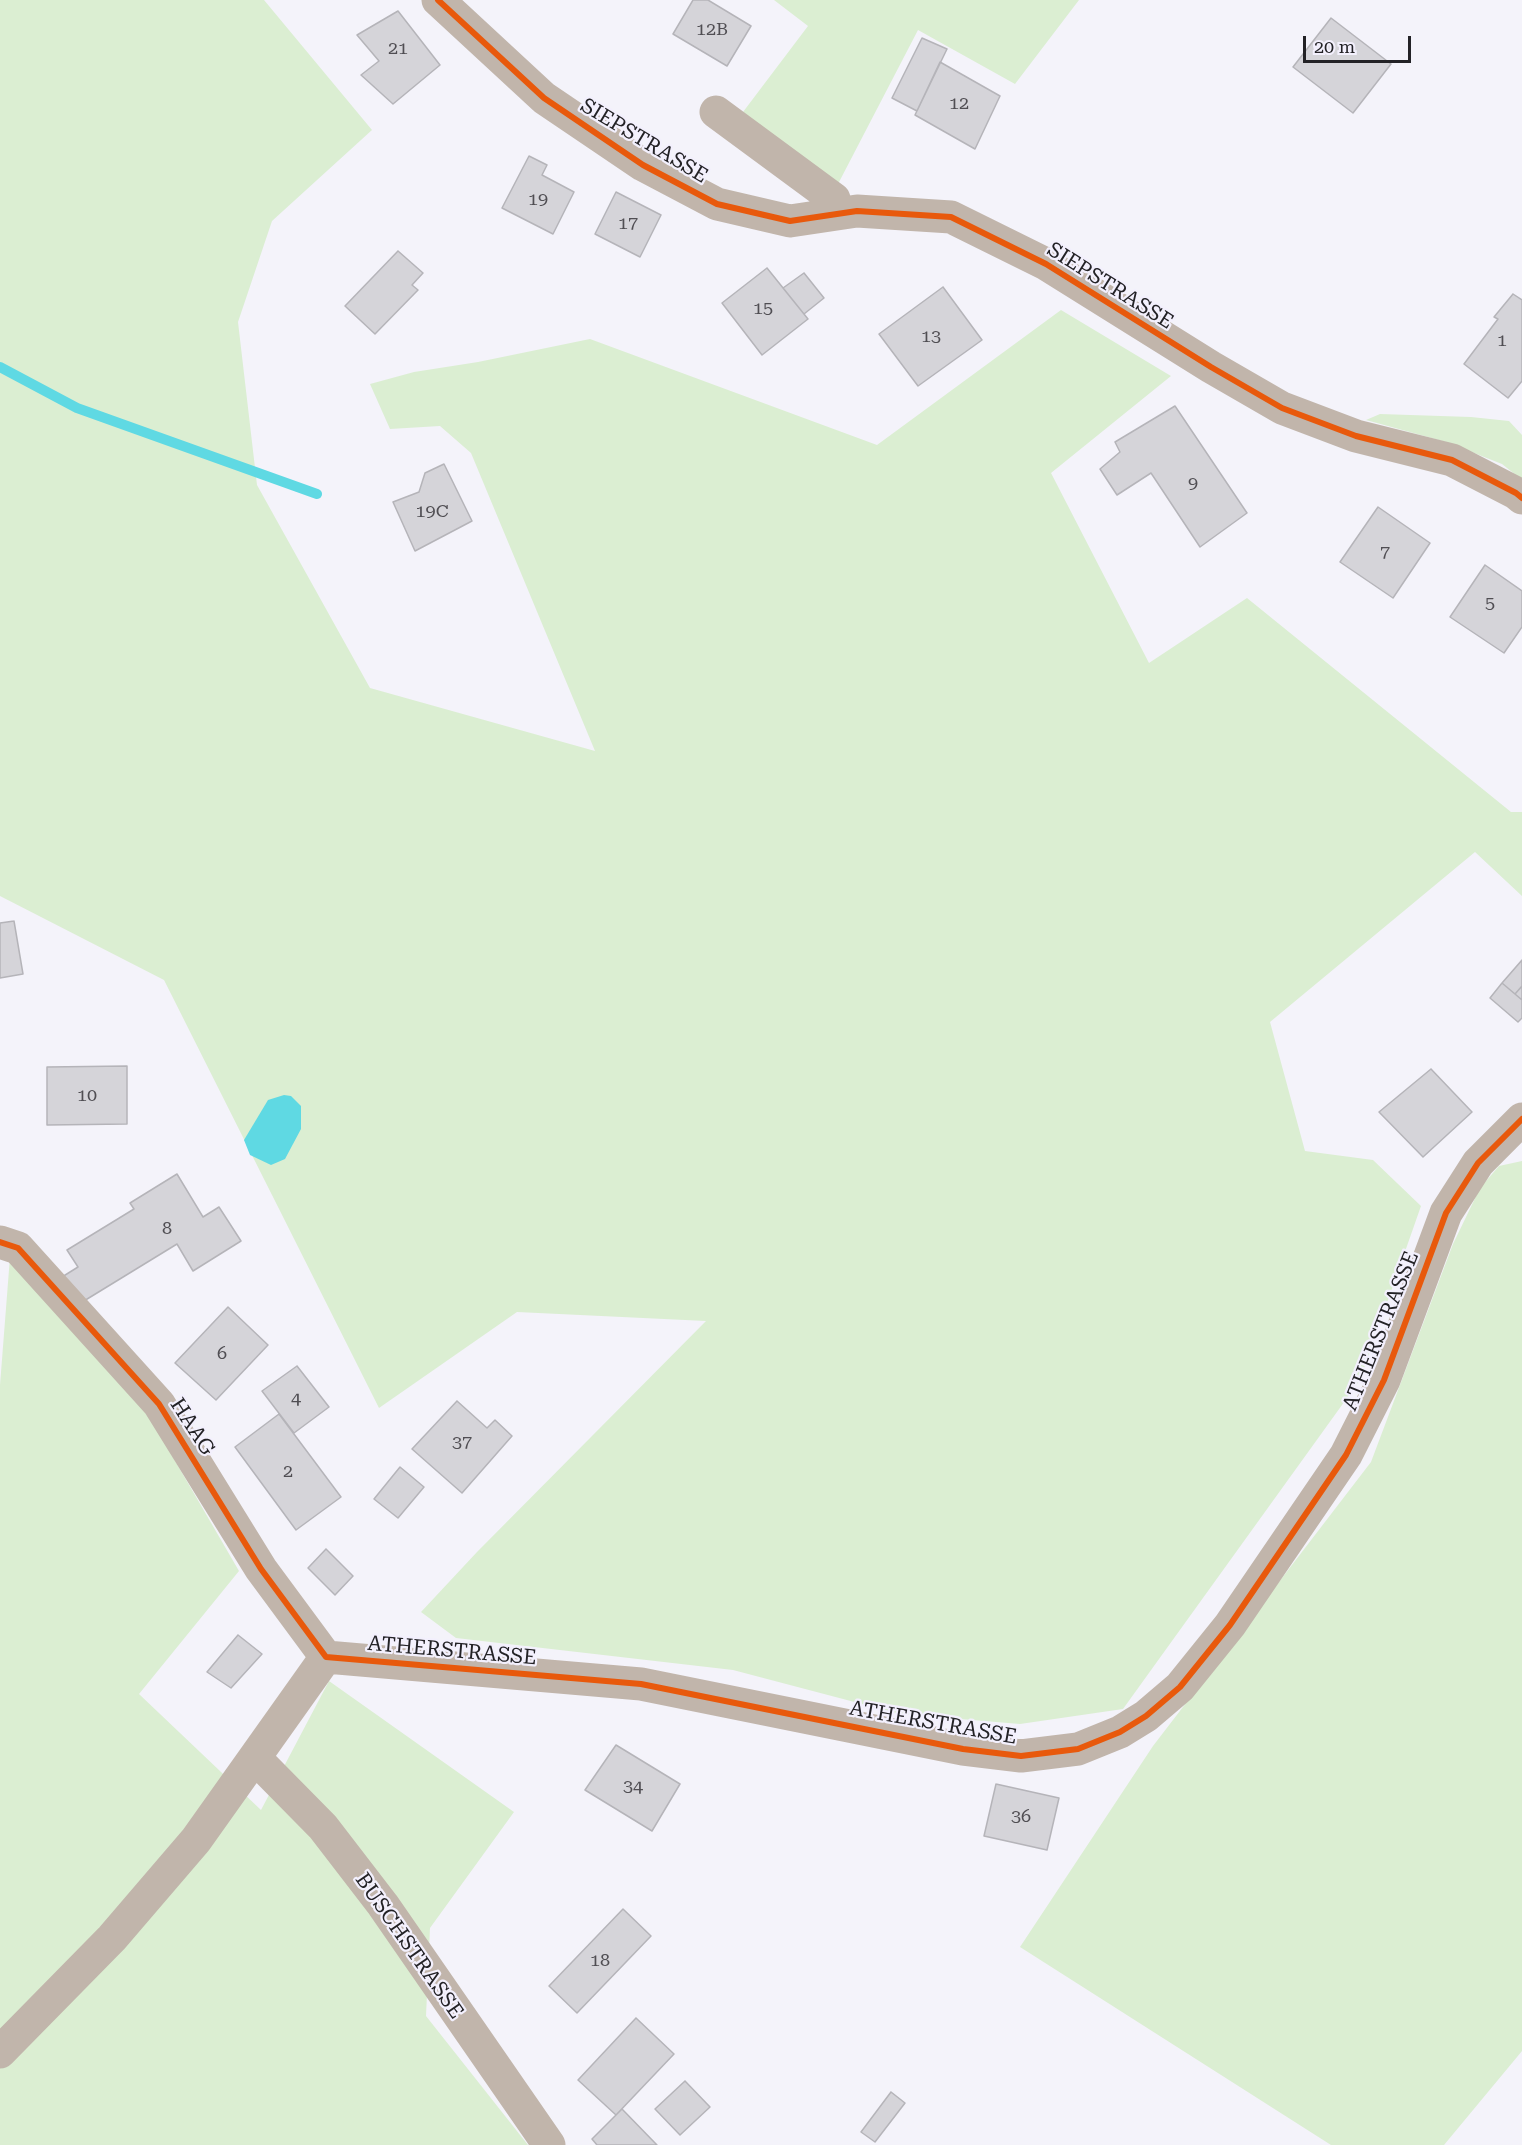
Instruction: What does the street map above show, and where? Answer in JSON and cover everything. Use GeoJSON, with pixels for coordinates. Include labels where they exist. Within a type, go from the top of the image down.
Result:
{"type":"FeatureCollection","features":[{"type":"Feature","properties":{"kind":"street","name":"SIEPSTRASSE"},"geometry":{"type":"LineString","coordinates":[[438,0],[544,98],[654,170],[717,204],[790,221],[857,211],[951,217],[1046,264],[1211,367],[1282,408],[1356,436],[1452,460],[1522,498]]}},
{"type":"Feature","properties":{"kind":"street"},"geometry":{"type":"LineString","coordinates":[[716,112],[834,199],[838,213]]}},
{"type":"Feature","properties":{"kind":"street","name":"ATHERSTRASSE"},"geometry":{"type":"LineString","coordinates":[[326,1657],[641,1684],[963,1749],[1021,1756],[1078,1749],[1120,1732],[1146,1716],[1180,1687],[1230,1625],[1346,1455],[1384,1380],[1446,1213],[1478,1163],[1521,1122]]}},
{"type":"Feature","properties":{"kind":"street","name":"HAAG"},"geometry":{"type":"LineString","coordinates":[[0,1242],[18,1248],[159,1404],[261,1569],[326,1657]]}},
{"type":"Feature","properties":{"kind":"street"},"geometry":{"type":"LineString","coordinates":[[0,2052],[112,1938],[196,1840],[326,1657]]}},
{"type":"Feature","properties":{"kind":"street","name":"BUSCHSTRASSE"},"geometry":{"type":"LineString","coordinates":[[255,1758],[323,1827],[383,1905],[549,2145]]}},
{"type":"Feature","properties":{"kind":"green space"},"geometry":{"type":"Polygon","coordinates":[[[0,0],[264,0],[372,130],[272,221],[238,322],[257,485],[370,688],[595,751],[471,453],[440,426],[390,429],[370,384],[414,372],[478,362],[590,339],[877,445],[1061,310],[1171,376],[1051,473],[1149,663],[1247,598],[1511,812],[1522,812],[1522,896],[1475,852],[1270,1022],[1305,1151],[1373,1160],[1421,1206],[1360,1380],[1123,1709],[1020,1724],[900,1714],[733,1670],[456,1638],[421,1612],[477,1552],[706,1321],[517,1312],[379,1408],[164,980],[0,896],[0,0]]]}},
{"type":"Feature","properties":{"kind":"green space"},"geometry":{"type":"Polygon","coordinates":[[[774,0],[1079,0],[1015,84],[918,30],[838,184],[743,112],[808,26],[774,0]]]}},
{"type":"Feature","properties":{"kind":"green space"},"geometry":{"type":"Polygon","coordinates":[[[1380,414],[1471,417],[1509,421],[1522,435],[1522,480],[1502,464],[1446,442],[1366,420],[1380,414]]]}},
{"type":"Feature","properties":{"kind":"green space"},"geometry":{"type":"Polygon","coordinates":[[[1522,1161],[1522,2051],[1444,2145],[1331,2145],[1020,1947],[1153,1746],[1371,1462],[1453,1244],[1480,1188],[1499,1166],[1522,1161]]]}},
{"type":"Feature","properties":{"kind":"green space"},"geometry":{"type":"Polygon","coordinates":[[[10,1257],[145,1409],[239,1571],[139,1694],[261,1810],[329,1681],[514,1812],[430,1928],[426,2016],[528,2145],[0,2145],[0,1385],[10,1257]]]}},
{"type":"Feature","properties":{"kind":"water"},"geometry":{"type":"Polygon","coordinates":[[[284,1095],[291,1096],[301,1106],[301,1129],[285,1159],[271,1165],[250,1155],[244,1140],[268,1100],[284,1095]]]}},
{"type":"Feature","properties":{"kind":"building"},"geometry":{"type":"Polygon","coordinates":[[[693,0],[708,0],[751,26],[727,66],[673,34],[693,0]]]}},
{"type":"Feature","properties":{"kind":"building"},"geometry":{"type":"Polygon","coordinates":[[[398,11],[440,65],[393,104],[361,75],[379,61],[357,35],[398,11]]]}},
{"type":"Feature","properties":{"kind":"building"},"geometry":{"type":"Polygon","coordinates":[[[1331,18],[1391,64],[1353,113],[1293,67],[1331,18]]]}},
{"type":"Feature","properties":{"kind":"building"},"geometry":{"type":"Polygon","coordinates":[[[922,38],[947,49],[917,111],[892,98],[922,38]]]}},
{"type":"Feature","properties":{"kind":"building"},"geometry":{"type":"Polygon","coordinates":[[[940,62],[1000,96],[975,149],[915,115],[940,62]]]}},
{"type":"Feature","properties":{"kind":"building"},"geometry":{"type":"Polygon","coordinates":[[[529,156],[547,165],[542,175],[574,192],[553,234],[502,208],[529,156]]]}},
{"type":"Feature","properties":{"kind":"building"},"geometry":{"type":"Polygon","coordinates":[[[616,192],[661,215],[640,257],[595,234],[616,192]]]}},
{"type":"Feature","properties":{"kind":"building"},"geometry":{"type":"Polygon","coordinates":[[[398,251],[423,273],[412,285],[418,290],[375,334],[345,306],[398,251]]]}},
{"type":"Feature","properties":{"kind":"building"},"geometry":{"type":"Polygon","coordinates":[[[767,268],[808,319],[762,355],[722,303],[767,268]]]}},
{"type":"Feature","properties":{"kind":"building"},"geometry":{"type":"Polygon","coordinates":[[[804,273],[824,298],[804,314],[783,288],[804,273]]]}},
{"type":"Feature","properties":{"kind":"building"},"geometry":{"type":"Polygon","coordinates":[[[943,287],[982,340],[918,386],[879,334],[943,287]]]}},
{"type":"Feature","properties":{"kind":"building"},"geometry":{"type":"Polygon","coordinates":[[[1513,294],[1522,300],[1522,381],[1508,398],[1464,364],[1498,319],[1494,317],[1513,294]]]}},
{"type":"Feature","properties":{"kind":"building"},"geometry":{"type":"Polygon","coordinates":[[[1175,406],[1247,513],[1200,547],[1151,473],[1117,495],[1100,469],[1120,452],[1115,442],[1175,406]]]}},
{"type":"Feature","properties":{"kind":"building"},"geometry":{"type":"Polygon","coordinates":[[[444,464],[472,521],[415,551],[393,502],[419,492],[425,473],[444,464]]]}},
{"type":"Feature","properties":{"kind":"building"},"geometry":{"type":"Polygon","coordinates":[[[1378,507],[1430,543],[1393,598],[1340,562],[1378,507]]]}},
{"type":"Feature","properties":{"kind":"building"},"geometry":{"type":"Polygon","coordinates":[[[1485,565],[1522,591],[1522,627],[1504,653],[1450,617],[1485,565]]]}},
{"type":"Feature","properties":{"kind":"building"},"geometry":{"type":"Polygon","coordinates":[[[14,921],[23,974],[0,978],[0,923],[14,921]]]}},
{"type":"Feature","properties":{"kind":"building"},"geometry":{"type":"Polygon","coordinates":[[[1522,960],[1522,986],[1515,994],[1502,983],[1522,960]]]}},
{"type":"Feature","properties":{"kind":"building"},"geometry":{"type":"Polygon","coordinates":[[[1502,983],[1522,1000],[1522,1018],[1518,1022],[1490,998],[1502,983]]]}},
{"type":"Feature","properties":{"kind":"building"},"geometry":{"type":"Polygon","coordinates":[[[1522,986],[1522,1000],[1515,994],[1522,986]]]}},
{"type":"Feature","properties":{"kind":"building"},"geometry":{"type":"Polygon","coordinates":[[[127,1066],[127,1124],[47,1125],[47,1067],[127,1066]]]}},
{"type":"Feature","properties":{"kind":"building"},"geometry":{"type":"Polygon","coordinates":[[[1431,1069],[1472,1112],[1423,1157],[1379,1112],[1431,1069]]]}},
{"type":"Feature","properties":{"kind":"building"},"geometry":{"type":"Polygon","coordinates":[[[177,1174],[203,1217],[219,1207],[241,1241],[193,1271],[177,1244],[79,1304],[62,1277],[78,1267],[67,1250],[134,1209],[130,1203],[177,1174]]]}},
{"type":"Feature","properties":{"kind":"building"},"geometry":{"type":"Polygon","coordinates":[[[228,1307],[268,1345],[216,1400],[175,1363],[228,1307]]]}},
{"type":"Feature","properties":{"kind":"building"},"geometry":{"type":"Polygon","coordinates":[[[297,1366],[329,1407],[294,1433],[262,1391],[297,1366]]]}},
{"type":"Feature","properties":{"kind":"building"},"geometry":{"type":"Polygon","coordinates":[[[457,1401],[487,1428],[495,1420],[512,1436],[462,1493],[412,1449],[457,1401]]]}},
{"type":"Feature","properties":{"kind":"building"},"geometry":{"type":"Polygon","coordinates":[[[279,1414],[341,1497],[296,1530],[235,1447],[279,1414]]]}},
{"type":"Feature","properties":{"kind":"building"},"geometry":{"type":"Polygon","coordinates":[[[400,1467],[424,1487],[398,1518],[374,1499],[400,1467]]]}},
{"type":"Feature","properties":{"kind":"building"},"geometry":{"type":"Polygon","coordinates":[[[326,1549],[353,1576],[335,1595],[308,1568],[326,1549]]]}},
{"type":"Feature","properties":{"kind":"building"},"geometry":{"type":"Polygon","coordinates":[[[238,1635],[262,1654],[231,1688],[207,1672],[238,1635]]]}},
{"type":"Feature","properties":{"kind":"building"},"geometry":{"type":"Polygon","coordinates":[[[616,1745],[680,1784],[652,1831],[585,1790],[616,1745]]]}},
{"type":"Feature","properties":{"kind":"building"},"geometry":{"type":"Polygon","coordinates":[[[996,1784],[1059,1798],[1047,1850],[984,1836],[996,1784]]]}},
{"type":"Feature","properties":{"kind":"building"},"geometry":{"type":"Polygon","coordinates":[[[623,1909],[651,1936],[577,2013],[549,1986],[623,1909]]]}},
{"type":"Feature","properties":{"kind":"building"},"geometry":{"type":"Polygon","coordinates":[[[636,2018],[674,2054],[616,2115],[578,2080],[636,2018]]]}},
{"type":"Feature","properties":{"kind":"building"},"geometry":{"type":"Polygon","coordinates":[[[685,2081],[710,2107],[680,2135],[655,2109],[685,2081]]]}},
{"type":"Feature","properties":{"kind":"building"},"geometry":{"type":"Polygon","coordinates":[[[891,2092],[905,2103],[875,2142],[861,2132],[891,2092]]]}},
{"type":"Feature","properties":{"kind":"building"},"geometry":{"type":"Polygon","coordinates":[[[622,2109],[657,2145],[597,2145],[592,2139],[622,2109]]]}},
{"type":"Feature","properties":{"kind":"waterway"},"geometry":{"type":"LineString","coordinates":[[0,367],[77,408],[317,494]]}},
{"type":"Feature","properties":{"kind":"cycle path"},"geometry":{"type":"LineString","coordinates":[[438,0],[544,98],[643,165],[717,204],[790,221],[857,211],[951,217],[1046,264],[1211,367],[1282,408],[1356,436],[1452,460],[1522,498]]}},
{"type":"Feature","properties":{"kind":"cycle path"},"geometry":{"type":"LineString","coordinates":[[0,1242],[18,1248],[159,1404],[261,1569],[326,1657],[641,1684],[963,1749],[1021,1756],[1078,1749],[1120,1732],[1146,1716],[1180,1687],[1230,1625],[1346,1455],[1384,1380],[1446,1213],[1478,1163],[1522,1119]]}}]}
